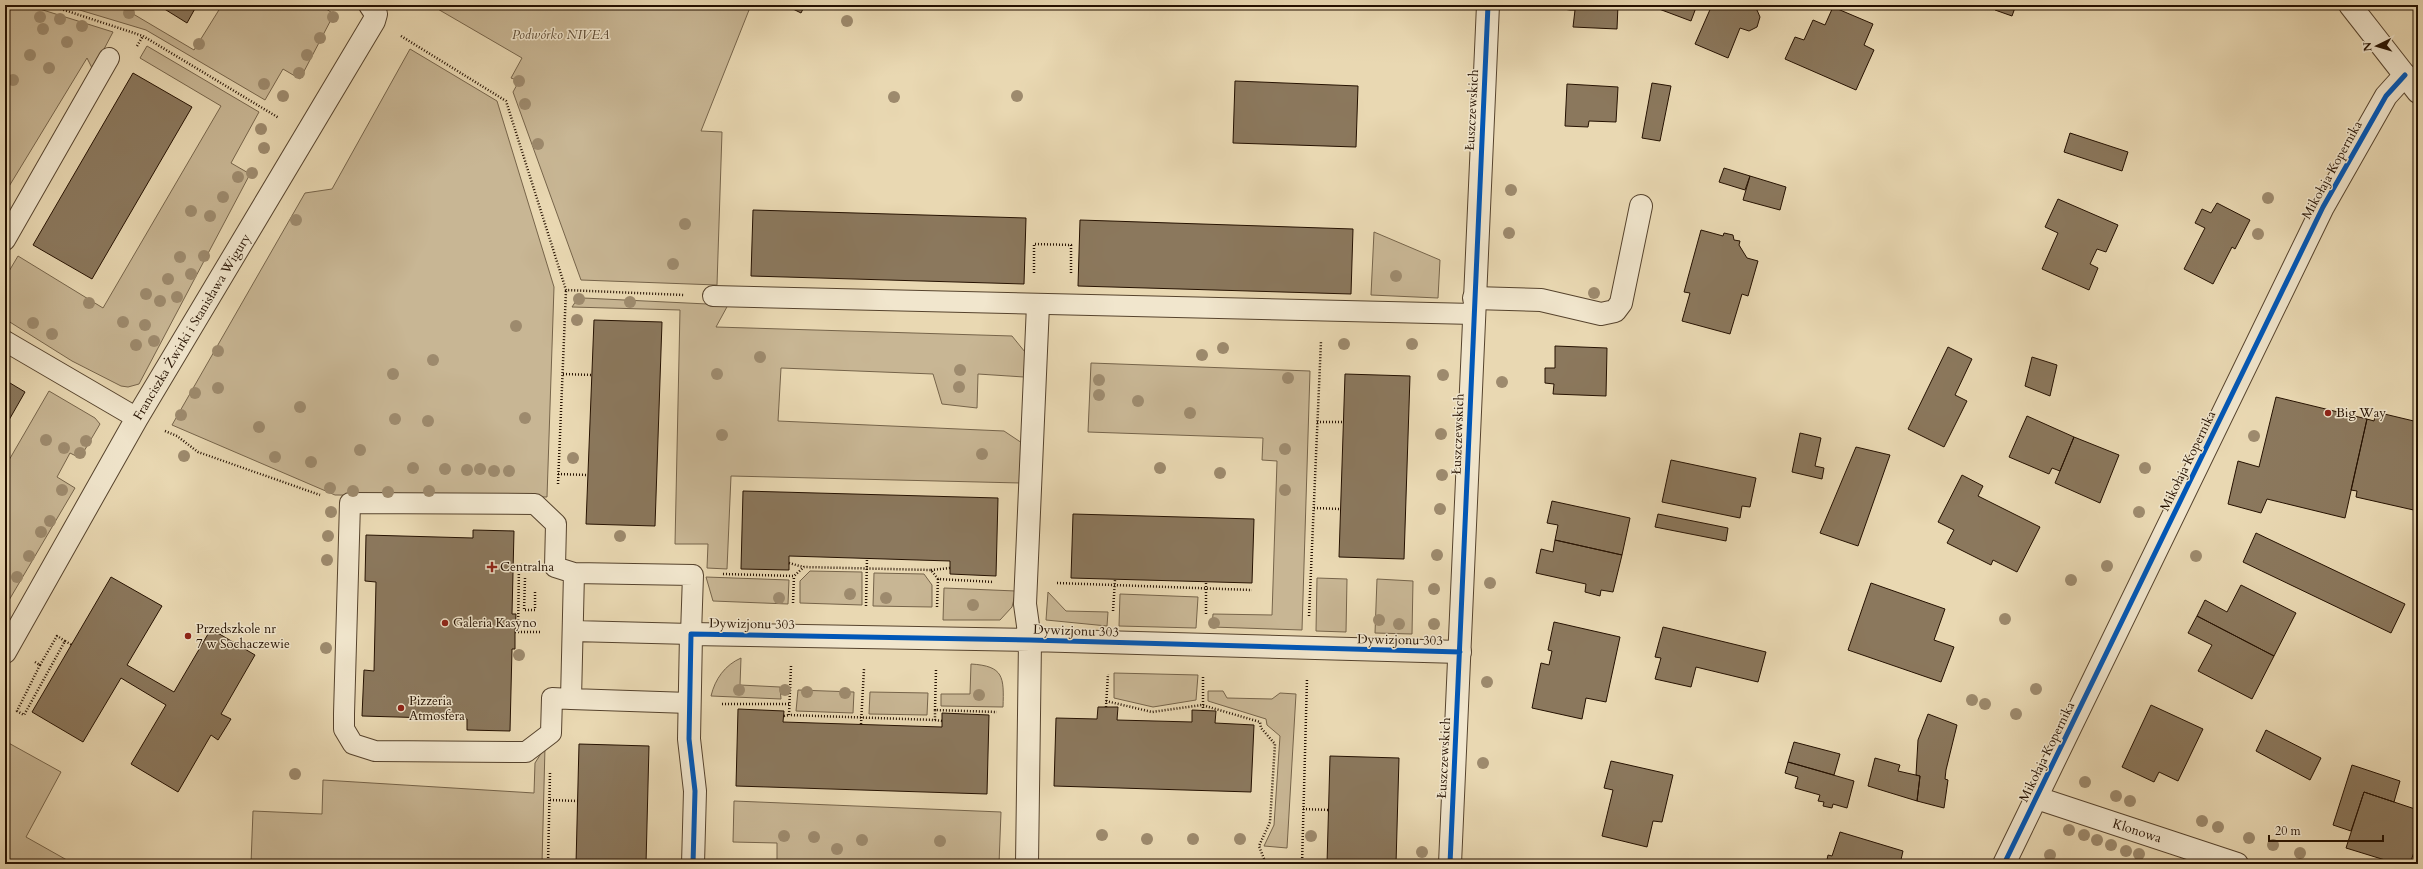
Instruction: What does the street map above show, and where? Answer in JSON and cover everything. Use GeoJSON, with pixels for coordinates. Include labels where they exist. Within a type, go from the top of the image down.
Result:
{"type":"FeatureCollection","features":[{"type":"Feature","properties":{"kind":"street","name":"Franciszka Żwirki i Stanisława Wigury"},"geometry":{"type":"LineString","coordinates":[[5,652],[137,418],[374,21],[376,14],[370,5]]}},
{"type":"Feature","properties":{"kind":"street","name":"Łuszczewskich"},"geometry":{"type":"LineString","coordinates":[[1450,864],[1488,5]]}},
{"type":"Feature","properties":{"kind":"street"},"geometry":{"type":"LineString","coordinates":[[2350,5],[2418,92]]}},
{"type":"Feature","properties":{"kind":"street","name":"Mikołaja Kopernika"},"geometry":{"type":"LineString","coordinates":[[2004,864],[2323,207],[2386,96],[2405,75]]}},
{"type":"Feature","properties":{"kind":"street"},"geometry":{"type":"LineString","coordinates":[[1474,306],[1541,300],[1601,314],[1615,311],[1621,303],[1642,206]]}},
{"type":"Feature","properties":{"kind":"street"},"geometry":{"type":"LineString","coordinates":[[1026,864],[1030,640],[1025,604],[1038,305]]}},
{"type":"Feature","properties":{"kind":"street"},"geometry":{"type":"LineString","coordinates":[[692,634],[688,739],[695,791],[693,864]]}},
{"type":"Feature","properties":{"kind":"street","name":"Dywizjonu 303"},"geometry":{"type":"LineString","coordinates":[[692,634],[1030,640],[1308,649],[1460,652]]}},
{"type":"Feature","properties":{"kind":"street","name":"Klonowa"},"geometry":{"type":"LineString","coordinates":[[2037,798],[2237,864]]}},
{"type":"Feature","properties":{"kind":"lane"},"geometry":{"type":"LineString","coordinates":[[5,240],[109,58]]}},
{"type":"Feature","properties":{"kind":"lane"},"geometry":{"type":"LineString","coordinates":[[713,296],[1038,305],[1322,310],[1474,306]]}},
{"type":"Feature","properties":{"kind":"lane"},"geometry":{"type":"LineString","coordinates":[[5,341],[137,418]]}},
{"type":"Feature","properties":{"kind":"lane"},"geometry":{"type":"LineString","coordinates":[[571,698],[573,631],[565,570],[556,524],[535,504],[350,503],[344,714],[347,737],[362,749],[374,751],[526,752],[551,733],[552,698],[689,704]]}},
{"type":"Feature","properties":{"kind":"lane"},"geometry":{"type":"LineString","coordinates":[[565,570],[693,575],[692,634],[573,631]]}},
{"type":"Feature","properties":{"kind":"path"},"geometry":{"type":"LineString","coordinates":[[49,5],[143,36],[306,134]]}},
{"type":"Feature","properties":{"kind":"path"},"geometry":{"type":"LineString","coordinates":[[395,32],[506,101],[566,290],[556,524]]}},
{"type":"Feature","properties":{"kind":"path"},"geometry":{"type":"LineString","coordinates":[[566,290],[713,296]]}},
{"type":"Feature","properties":{"kind":"path"},"geometry":{"type":"LineString","coordinates":[[1302,864],[1308,649],[1322,310]]}},
{"type":"Feature","properties":{"kind":"path"},"geometry":{"type":"LineString","coordinates":[[563,374],[592,375]]}},
{"type":"Feature","properties":{"kind":"path"},"geometry":{"type":"LineString","coordinates":[[137,418],[177,436],[198,452],[326,497],[350,503]]}},
{"type":"Feature","properties":{"kind":"path"},"geometry":{"type":"LineString","coordinates":[[1317,422],[1343,422]]}},
{"type":"Feature","properties":{"kind":"path"},"geometry":{"type":"LineString","coordinates":[[558,474],[588,474]]}},
{"type":"Feature","properties":{"kind":"path"},"geometry":{"type":"LineString","coordinates":[[1314,508],[1341,509]]}},
{"type":"Feature","properties":{"kind":"path"},"geometry":{"type":"LineString","coordinates":[[540,632],[516,632],[519,565],[526,565],[524,610],[535,610],[536,563],[565,570]]}},
{"type":"Feature","properties":{"kind":"path"},"geometry":{"type":"LineString","coordinates":[[789,563],[804,567],[931,570],[950,568]]}},
{"type":"Feature","properties":{"kind":"path"},"geometry":{"type":"LineString","coordinates":[[693,575],[794,576],[804,567]]}},
{"type":"Feature","properties":{"kind":"path"},"geometry":{"type":"LineString","coordinates":[[931,570],[938,580],[1252,590]]}},
{"type":"Feature","properties":{"kind":"path"},"geometry":{"type":"LineString","coordinates":[[65,641],[24,715],[17,711],[40,665],[57,636],[72,645]]}},
{"type":"Feature","properties":{"kind":"path"},"geometry":{"type":"LineString","coordinates":[[789,715],[792,636]]}},
{"type":"Feature","properties":{"kind":"path"},"geometry":{"type":"LineString","coordinates":[[935,720],[937,638]]}},
{"type":"Feature","properties":{"kind":"path"},"geometry":{"type":"LineString","coordinates":[[30,660],[40,665]]}},
{"type":"Feature","properties":{"kind":"path"},"geometry":{"type":"LineString","coordinates":[[1106,702],[1152,712],[1202,705],[1260,722],[1261,728],[1275,744],[1270,822],[1259,846],[1266,864]]}},
{"type":"Feature","properties":{"kind":"path"},"geometry":{"type":"LineString","coordinates":[[689,704],[789,704]]}},
{"type":"Feature","properties":{"kind":"path"},"geometry":{"type":"LineString","coordinates":[[935,710],[1029,714]]}},
{"type":"Feature","properties":{"kind":"path"},"geometry":{"type":"LineString","coordinates":[[784,716],[942,721]]}},
{"type":"Feature","properties":{"kind":"path"},"geometry":{"type":"LineString","coordinates":[[548,864],[551,733]]}},
{"type":"Feature","properties":{"kind":"path"},"geometry":{"type":"LineString","coordinates":[[550,800],[578,801]]}},
{"type":"Feature","properties":{"kind":"path"},"geometry":{"type":"LineString","coordinates":[[1303,809],[1329,810]]}},
{"type":"Feature","properties":{"kind":"green space"},"geometry":{"type":"Polygon","coordinates":[[[5,5],[27,5],[113,32],[93,70],[87,58],[5,193],[5,5]]]}},
{"type":"Feature","properties":{"kind":"green space"},"geometry":{"type":"Polygon","coordinates":[[[63,5],[118,5],[194,50],[222,5],[320,5],[334,14],[300,79],[283,69],[265,100],[146,30],[63,5]]]}},
{"type":"Feature","properties":{"kind":"green space","name":"Podwórko NIVEA"},"geometry":{"type":"Polygon","coordinates":[[[438,5],[751,5],[701,131],[722,132],[717,285],[581,280],[513,92],[519,81],[511,78],[522,58],[436,8],[438,5]]]}},
{"type":"Feature","properties":{"kind":"green space"},"geometry":{"type":"Polygon","coordinates":[[[147,46],[259,112],[231,163],[250,174],[139,384],[128,387],[121,386],[72,361],[5,319],[5,278],[18,256],[103,308],[221,106],[140,58],[147,46]]]}},
{"type":"Feature","properties":{"kind":"green space"},"geometry":{"type":"Polygon","coordinates":[[[410,49],[497,101],[554,287],[547,497],[335,495],[172,425],[305,193],[332,189],[410,49]]]}},
{"type":"Feature","properties":{"kind":"green space"},"geometry":{"type":"Polygon","coordinates":[[[1374,232],[1440,260],[1438,298],[1371,295],[1374,232]]]}},
{"type":"Feature","properties":{"kind":"green space"},"geometry":{"type":"Polygon","coordinates":[[[583,298],[728,305],[716,327],[1012,336],[1025,352],[1024,377],[978,374],[977,408],[942,404],[933,374],[781,368],[778,421],[1004,431],[1022,443],[1020,483],[731,476],[727,569],[707,568],[708,544],[675,544],[680,310],[572,307],[576,301],[583,298]]]}},
{"type":"Feature","properties":{"kind":"green space"},"geometry":{"type":"Polygon","coordinates":[[[1091,363],[1310,371],[1302,630],[1212,627],[1213,614],[1272,615],[1277,461],[1262,460],[1263,438],[1088,432],[1091,363]]]}},
{"type":"Feature","properties":{"kind":"green space"},"geometry":{"type":"Polygon","coordinates":[[[49,391],[95,418],[100,424],[80,458],[70,453],[57,477],[75,488],[5,607],[5,467],[49,391]]]}},
{"type":"Feature","properties":{"kind":"green space"},"geometry":{"type":"Polygon","coordinates":[[[810,571],[862,572],[862,605],[800,603],[800,581],[810,571]]]}},
{"type":"Feature","properties":{"kind":"green space"},"geometry":{"type":"Polygon","coordinates":[[[874,573],[924,574],[932,585],[932,607],[873,606],[874,573]]]}},
{"type":"Feature","properties":{"kind":"green space"},"geometry":{"type":"Polygon","coordinates":[[[706,577],[789,580],[788,604],[713,601],[706,577]]]}},
{"type":"Feature","properties":{"kind":"green space"},"geometry":{"type":"Polygon","coordinates":[[[1317,578],[1347,579],[1346,632],[1316,631],[1317,578]]]}},
{"type":"Feature","properties":{"kind":"green space"},"geometry":{"type":"Polygon","coordinates":[[[1377,579],[1413,581],[1412,634],[1375,633],[1377,579]]]}},
{"type":"Feature","properties":{"kind":"green space"},"geometry":{"type":"Polygon","coordinates":[[[944,588],[1016,591],[1012,607],[1000,620],[943,620],[944,588]]]}},
{"type":"Feature","properties":{"kind":"green space"},"geometry":{"type":"Polygon","coordinates":[[[1048,592],[1066,611],[1108,612],[1107,626],[1046,620],[1048,592]]]}},
{"type":"Feature","properties":{"kind":"green space"},"geometry":{"type":"Polygon","coordinates":[[[1120,594],[1198,597],[1196,628],[1119,626],[1120,594]]]}},
{"type":"Feature","properties":{"kind":"green space"},"geometry":{"type":"Polygon","coordinates":[[[741,658],[740,685],[780,687],[781,699],[711,696],[718,678],[730,664],[741,658]]]}},
{"type":"Feature","properties":{"kind":"green space"},"geometry":{"type":"Polygon","coordinates":[[[971,664],[990,667],[1000,675],[1003,688],[1003,707],[941,706],[941,694],[970,694],[971,664]]]}},
{"type":"Feature","properties":{"kind":"green space"},"geometry":{"type":"Polygon","coordinates":[[[1114,673],[1198,675],[1196,700],[1153,707],[1114,698],[1114,673]]]}},
{"type":"Feature","properties":{"kind":"green space"},"geometry":{"type":"Polygon","coordinates":[[[798,690],[854,692],[853,713],[796,711],[798,690]]]}},
{"type":"Feature","properties":{"kind":"green space"},"geometry":{"type":"Polygon","coordinates":[[[1208,691],[1223,691],[1227,698],[1272,699],[1280,693],[1296,694],[1287,848],[1264,846],[1274,825],[1280,736],[1267,725],[1266,719],[1208,701],[1208,691]]]}},
{"type":"Feature","properties":{"kind":"green space"},"geometry":{"type":"Polygon","coordinates":[[[870,692],[928,693],[927,715],[869,714],[870,692]]]}},
{"type":"Feature","properties":{"kind":"green space"},"geometry":{"type":"Polygon","coordinates":[[[5,741],[61,772],[26,837],[74,864],[5,864],[5,741]]]}},
{"type":"Feature","properties":{"kind":"green space"},"geometry":{"type":"Polygon","coordinates":[[[545,747],[542,864],[251,864],[253,811],[322,814],[323,780],[534,793],[535,763],[545,747]]]}},
{"type":"Feature","properties":{"kind":"green space"},"geometry":{"type":"Polygon","coordinates":[[[734,801],[1001,812],[999,864],[777,864],[777,843],[733,842],[734,801]]]}},
{"type":"Feature","properties":{"kind":"building"},"geometry":{"type":"Polygon","coordinates":[[[158,5],[197,5],[187,23],[158,5]]]}},
{"type":"Feature","properties":{"kind":"building"},"geometry":{"type":"Polygon","coordinates":[[[785,5],[805,5],[801,13],[785,5]]]}},
{"type":"Feature","properties":{"kind":"building"},"geometry":{"type":"Polygon","coordinates":[[[1563,5],[1570,5],[1570,10],[1563,9],[1563,5]]]}},
{"type":"Feature","properties":{"kind":"building"},"geometry":{"type":"Polygon","coordinates":[[[1570,5],[1618,5],[1617,29],[1573,27],[1575,10],[1570,10],[1570,5]]]}},
{"type":"Feature","properties":{"kind":"building"},"geometry":{"type":"Polygon","coordinates":[[[1660,5],[1697,5],[1691,21],[1659,9],[1660,5]]]}},
{"type":"Feature","properties":{"kind":"building"},"geometry":{"type":"Polygon","coordinates":[[[1712,5],[1749,5],[1757,10],[1760,17],[1757,27],[1749,31],[1740,28],[1728,58],[1695,44],[1712,5]]]}},
{"type":"Feature","properties":{"kind":"building"},"geometry":{"type":"Polygon","coordinates":[[[1997,5],[2016,5],[2012,16],[1995,10],[1997,5]]]}},
{"type":"Feature","properties":{"kind":"building"},"geometry":{"type":"Polygon","coordinates":[[[1833,7],[1873,24],[1864,45],[1874,50],[1856,90],[1785,59],[1795,37],[1804,40],[1813,20],[1825,25],[1833,7]]]}},
{"type":"Feature","properties":{"kind":"building"},"geometry":{"type":"Polygon","coordinates":[[[133,73],[192,107],[92,279],[33,245],[133,73]]]}},
{"type":"Feature","properties":{"kind":"building"},"geometry":{"type":"Polygon","coordinates":[[[1235,81],[1358,86],[1356,147],[1233,143],[1235,81]]]}},
{"type":"Feature","properties":{"kind":"building"},"geometry":{"type":"Polygon","coordinates":[[[1652,83],[1671,86],[1660,141],[1642,138],[1652,83]]]}},
{"type":"Feature","properties":{"kind":"building"},"geometry":{"type":"Polygon","coordinates":[[[1567,84],[1618,87],[1616,122],[1589,121],[1588,127],[1565,126],[1567,84]]]}},
{"type":"Feature","properties":{"kind":"building"},"geometry":{"type":"Polygon","coordinates":[[[2070,133],[2128,152],[2122,171],[2064,152],[2070,133]]]}},
{"type":"Feature","properties":{"kind":"building"},"geometry":{"type":"Polygon","coordinates":[[[1724,168],[1750,176],[1745,190],[1719,182],[1724,168]]]}},
{"type":"Feature","properties":{"kind":"building"},"geometry":{"type":"Polygon","coordinates":[[[1750,176],[1786,187],[1780,210],[1743,200],[1750,176]]]}},
{"type":"Feature","properties":{"kind":"building"},"geometry":{"type":"Polygon","coordinates":[[[2058,199],[2118,225],[2106,252],[2097,249],[2090,264],[2098,268],[2089,290],[2042,269],[2058,233],[2045,227],[2058,199]]]}},
{"type":"Feature","properties":{"kind":"building"},"geometry":{"type":"Polygon","coordinates":[[[2217,203],[2250,220],[2235,249],[2232,247],[2213,284],[2184,269],[2205,228],[2195,223],[2202,209],[2211,213],[2217,203]]]}},
{"type":"Feature","properties":{"kind":"building"},"geometry":{"type":"Polygon","coordinates":[[[753,210],[1026,218],[1024,284],[751,276],[753,210]]]}},
{"type":"Feature","properties":{"kind":"building"},"geometry":{"type":"Polygon","coordinates":[[[1080,220],[1353,229],[1351,294],[1078,286],[1080,220]]]}},
{"type":"Feature","properties":{"kind":"building"},"geometry":{"type":"Polygon","coordinates":[[[1701,230],[1723,236],[1724,233],[1733,235],[1734,240],[1740,241],[1739,245],[1747,258],[1758,261],[1748,296],[1742,294],[1730,334],[1682,321],[1690,293],[1684,292],[1701,230]]]}},
{"type":"Feature","properties":{"kind":"building"},"geometry":{"type":"Polygon","coordinates":[[[594,320],[662,322],[655,526],[586,524],[594,320]]]}},
{"type":"Feature","properties":{"kind":"building"},"geometry":{"type":"Polygon","coordinates":[[[1555,346],[1607,348],[1606,396],[1553,394],[1554,384],[1545,383],[1545,368],[1555,368],[1555,346]]]}},
{"type":"Feature","properties":{"kind":"building"},"geometry":{"type":"Polygon","coordinates":[[[1948,347],[1972,359],[1955,395],[1967,401],[1944,447],[1908,429],[1948,347]]]}},
{"type":"Feature","properties":{"kind":"building"},"geometry":{"type":"Polygon","coordinates":[[[2032,357],[2057,365],[2050,396],[2025,386],[2032,357]]]}},
{"type":"Feature","properties":{"kind":"building"},"geometry":{"type":"Polygon","coordinates":[[[1345,374],[1410,376],[1404,559],[1339,557],[1345,374]]]}},
{"type":"Feature","properties":{"kind":"building"},"geometry":{"type":"Polygon","coordinates":[[[5,380],[25,392],[5,427],[5,380]]]}},
{"type":"Feature","properties":{"kind":"building"},"geometry":{"type":"Polygon","coordinates":[[[2276,397],[2367,419],[2345,518],[2267,499],[2261,513],[2228,504],[2238,461],[2259,467],[2276,397]]]}},
{"type":"Feature","properties":{"kind":"building"},"geometry":{"type":"Polygon","coordinates":[[[2376,412],[2418,422],[2418,511],[2356,497],[2357,491],[2351,490],[2367,419],[2374,421],[2376,412]]]}},
{"type":"Feature","properties":{"kind":"building"},"geometry":{"type":"Polygon","coordinates":[[[2027,416],[2074,437],[2060,471],[2052,468],[2049,474],[2009,457],[2027,416]]]}},
{"type":"Feature","properties":{"kind":"building"},"geometry":{"type":"Polygon","coordinates":[[[1800,433],[1821,438],[1815,466],[1824,468],[1822,479],[1792,472],[1800,433]]]}},
{"type":"Feature","properties":{"kind":"building"},"geometry":{"type":"Polygon","coordinates":[[[2074,437],[2119,455],[2100,503],[2055,483],[2074,437]]]}},
{"type":"Feature","properties":{"kind":"building"},"geometry":{"type":"Polygon","coordinates":[[[1856,447],[1890,455],[1858,546],[1820,533],[1856,447]]]}},
{"type":"Feature","properties":{"kind":"building"},"geometry":{"type":"Polygon","coordinates":[[[1671,460],[1756,478],[1750,507],[1742,506],[1740,518],[1662,502],[1671,460]]]}},
{"type":"Feature","properties":{"kind":"building"},"geometry":{"type":"Polygon","coordinates":[[[1962,475],[1983,486],[1978,496],[2040,527],[2017,572],[1993,560],[1991,565],[1947,543],[1954,530],[1938,522],[1962,475]]]}},
{"type":"Feature","properties":{"kind":"building"},"geometry":{"type":"Polygon","coordinates":[[[743,491],[998,498],[996,576],[950,574],[950,561],[789,556],[789,570],[741,569],[743,491]]]}},
{"type":"Feature","properties":{"kind":"building"},"geometry":{"type":"Polygon","coordinates":[[[1552,501],[1630,518],[1622,555],[1555,540],[1558,525],[1547,523],[1552,501]]]}},
{"type":"Feature","properties":{"kind":"building"},"geometry":{"type":"Polygon","coordinates":[[[1073,514],[1254,519],[1252,583],[1071,578],[1073,514]]]}},
{"type":"Feature","properties":{"kind":"building"},"geometry":{"type":"Polygon","coordinates":[[[1658,514],[1728,528],[1726,541],[1655,527],[1658,514]]]}},
{"type":"Feature","properties":{"kind":"building","name":"Galeria Kasyno"},"geometry":{"type":"Polygon","coordinates":[[[473,530],[514,531],[512,614],[516,614],[515,649],[512,649],[510,731],[467,730],[467,719],[362,716],[364,670],[374,671],[376,582],[365,581],[366,535],[473,538],[473,530]]]}},
{"type":"Feature","properties":{"kind":"building"},"geometry":{"type":"Polygon","coordinates":[[[2256,533],[2405,604],[2391,633],[2243,562],[2256,533]]]}},
{"type":"Feature","properties":{"kind":"building"},"geometry":{"type":"Polygon","coordinates":[[[1555,540],[1622,555],[1613,592],[1601,590],[1600,596],[1585,592],[1586,584],[1536,573],[1541,549],[1553,552],[1555,540]]]}},
{"type":"Feature","properties":{"kind":"building"},"geometry":{"type":"Polygon","coordinates":[[[111,577],[162,606],[127,665],[174,692],[211,629],[255,655],[221,714],[231,719],[218,740],[211,735],[178,792],[131,764],[166,705],[121,678],[83,742],[32,712],[111,577]]]}},
{"type":"Feature","properties":{"kind":"building"},"geometry":{"type":"Polygon","coordinates":[[[1871,583],[1945,609],[1934,640],[1954,647],[1941,682],[1848,650],[1871,583]]]}},
{"type":"Feature","properties":{"kind":"building"},"geometry":{"type":"Polygon","coordinates":[[[2241,585],[2296,613],[2274,656],[2197,616],[2205,600],[2227,612],[2241,585]]]}},
{"type":"Feature","properties":{"kind":"building"},"geometry":{"type":"Polygon","coordinates":[[[2197,616],[2274,656],[2252,699],[2198,671],[2212,645],[2188,633],[2197,616]]]}},
{"type":"Feature","properties":{"kind":"building"},"geometry":{"type":"Polygon","coordinates":[[[1554,622],[1620,637],[1606,702],[1586,698],[1582,719],[1532,708],[1541,663],[1549,665],[1552,651],[1548,650],[1554,622]]]}},
{"type":"Feature","properties":{"kind":"building"},"geometry":{"type":"Polygon","coordinates":[[[1663,627],[1766,652],[1758,682],[1696,667],[1691,687],[1655,679],[1661,658],[1655,657],[1663,627]]]}},
{"type":"Feature","properties":{"kind":"building"},"geometry":{"type":"Polygon","coordinates":[[[2151,705],[2203,729],[2178,781],[2159,772],[2154,782],[2122,767],[2151,705]]]}},
{"type":"Feature","properties":{"kind":"building"},"geometry":{"type":"Polygon","coordinates":[[[1098,707],[1118,707],[1117,720],[1192,722],[1192,710],[1216,711],[1215,723],[1254,725],[1251,792],[1054,786],[1056,718],[1097,719],[1098,707]]]}},
{"type":"Feature","properties":{"kind":"building"},"geometry":{"type":"Polygon","coordinates":[[[738,709],[784,711],[783,722],[942,727],[942,713],[989,715],[987,794],[736,786],[738,709]]]}},
{"type":"Feature","properties":{"kind":"building"},"geometry":{"type":"Polygon","coordinates":[[[1928,714],[1957,725],[1946,770],[1945,779],[1948,780],[1944,808],[1917,801],[1920,776],[1916,775],[1918,740],[1928,714]]]}},
{"type":"Feature","properties":{"kind":"building"},"geometry":{"type":"Polygon","coordinates":[[[2266,730],[2321,758],[2310,780],[2256,751],[2266,730]]]}},
{"type":"Feature","properties":{"kind":"building"},"geometry":{"type":"Polygon","coordinates":[[[1794,742],[1840,754],[1834,775],[1788,762],[1794,742]]]}},
{"type":"Feature","properties":{"kind":"building"},"geometry":{"type":"Polygon","coordinates":[[[579,744],[649,746],[646,864],[576,864],[579,744]]]}},
{"type":"Feature","properties":{"kind":"building"},"geometry":{"type":"Polygon","coordinates":[[[1330,756],[1399,758],[1396,864],[1327,864],[1330,756]]]}},
{"type":"Feature","properties":{"kind":"building"},"geometry":{"type":"Polygon","coordinates":[[[1875,758],[1900,765],[1898,771],[1920,776],[1917,801],[1868,786],[1875,758]]]}},
{"type":"Feature","properties":{"kind":"building"},"geometry":{"type":"Polygon","coordinates":[[[1611,761],[1673,775],[1662,822],[1653,821],[1647,847],[1602,836],[1613,790],[1604,788],[1611,761]]]}},
{"type":"Feature","properties":{"kind":"building"},"geometry":{"type":"Polygon","coordinates":[[[1788,762],[1854,781],[1847,808],[1833,804],[1832,808],[1823,806],[1824,802],[1818,801],[1820,795],[1795,788],[1798,777],[1785,773],[1788,762]]]}},
{"type":"Feature","properties":{"kind":"building"},"geometry":{"type":"Polygon","coordinates":[[[2352,765],[2400,781],[2394,802],[2364,792],[2351,831],[2333,825],[2352,765]]]}},
{"type":"Feature","properties":{"kind":"building"},"geometry":{"type":"Polygon","coordinates":[[[2364,792],[2418,810],[2418,840],[2410,864],[2398,864],[2346,848],[2364,792]]]}},
{"type":"Feature","properties":{"kind":"building"},"geometry":{"type":"Polygon","coordinates":[[[1840,832],[1903,851],[1900,864],[1826,864],[1828,855],[1832,856],[1840,832]]]}},
{"type":"Feature","properties":{"kind":"cycle path"},"geometry":{"type":"LineString","coordinates":[[1450,864],[1488,5]]}},
{"type":"Feature","properties":{"kind":"cycle path"},"geometry":{"type":"LineString","coordinates":[[2004,864],[2323,207],[2386,96],[2405,75]]}},
{"type":"Feature","properties":{"kind":"cycle path"},"geometry":{"type":"LineString","coordinates":[[693,864],[695,791],[689,739],[691,634],[1030,640],[1460,652]]}},
{"type":"Feature","properties":{"kind":"place","name":"Big Way"},"geometry":{"type":"Point","coordinates":[2328,413]}},
{"type":"Feature","properties":{"kind":"place","name":"Centralna"},"geometry":{"type":"Point","coordinates":[492,567]}},
{"type":"Feature","properties":{"kind":"place","name":"Galeria Kasyno"},"geometry":{"type":"Point","coordinates":[445,623]}},
{"type":"Feature","properties":{"kind":"place","name":"Przedszkole nr 7 w Sochaczewie"},"geometry":{"type":"Point","coordinates":[188,636]}},
{"type":"Feature","properties":{"kind":"place","name":"Pizzeria Atmosfera"},"geometry":{"type":"Point","coordinates":[401,708]}}]}
